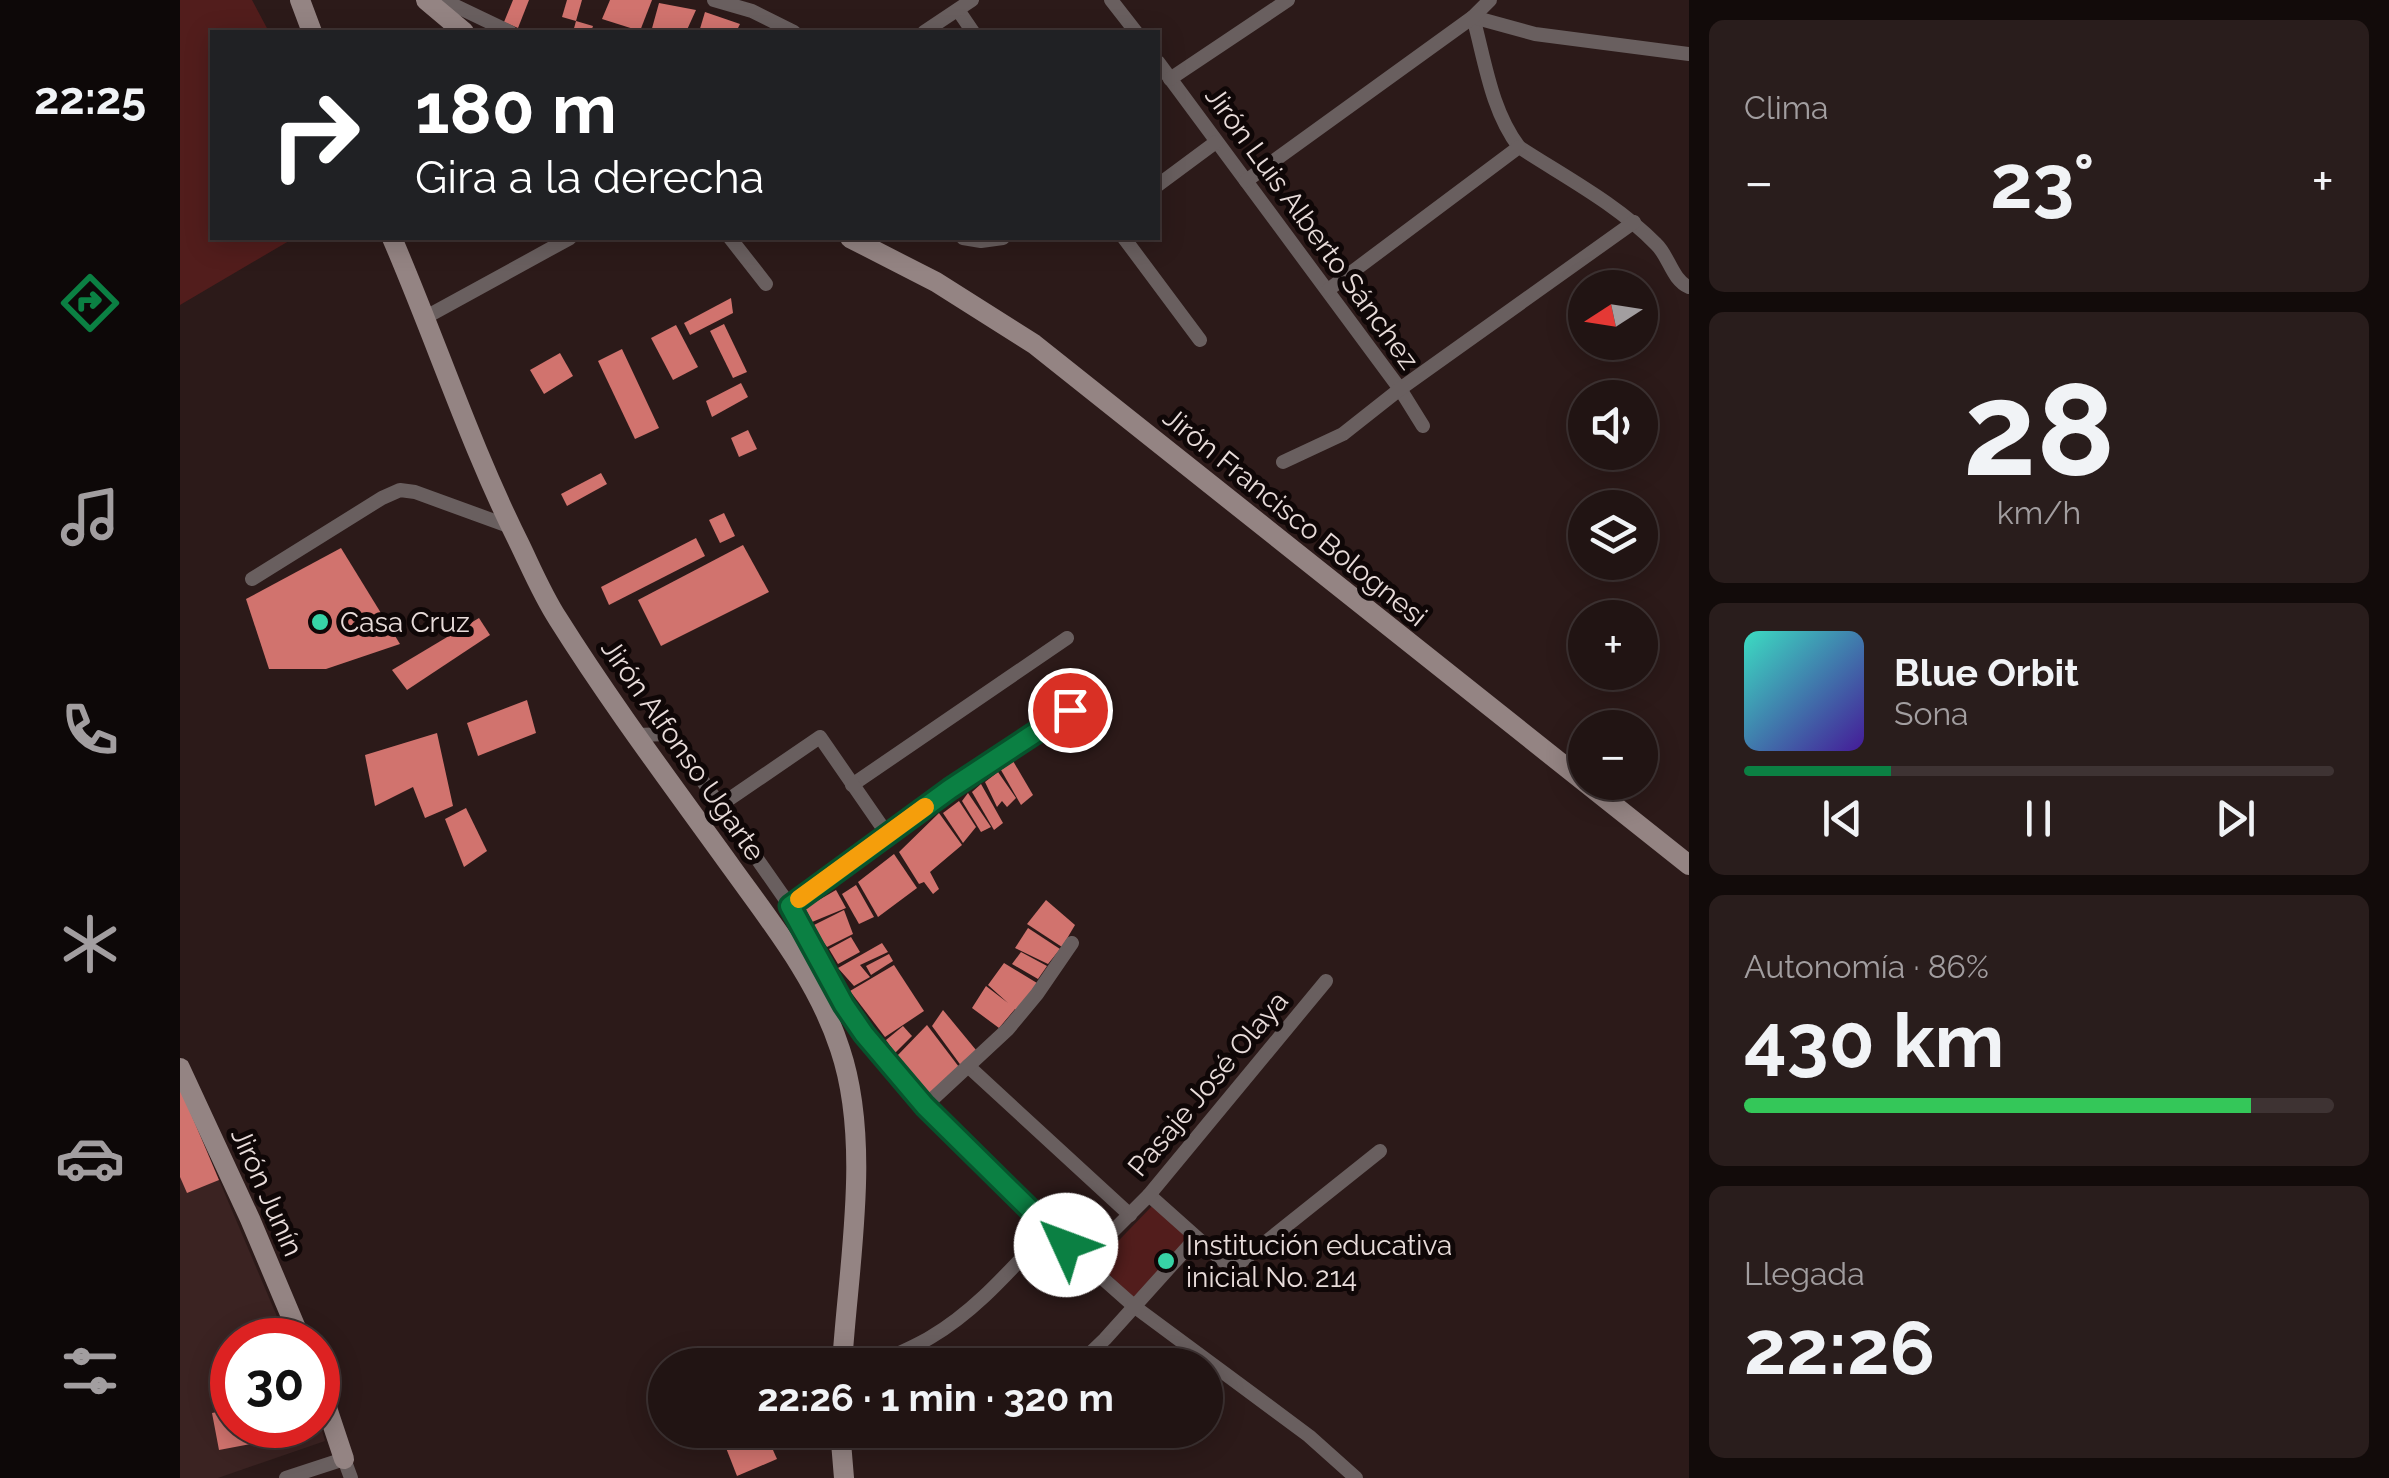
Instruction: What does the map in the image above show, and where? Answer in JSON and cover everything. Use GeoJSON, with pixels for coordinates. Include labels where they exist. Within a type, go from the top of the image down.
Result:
{"type":"FeatureCollection","features":[{"type":"Feature","properties":{"kind":"main road"},"geometry":{"type":"LineString","coordinates":[[300,0],[311,30]]}},
{"type":"Feature","properties":{"kind":"main road"},"geometry":{"type":"LineString","coordinates":[[426,0],[462,30]]}},
{"type":"Feature","properties":{"kind":"main road","name":"Jirón Alfonso Ugarte"},"geometry":{"type":"LineString","coordinates":[[393,240],[479,460],[558,620],[636,735],[797,941],[829,1019],[850,1088],[854,1121],[855,1215],[843,1348]]}},
{"type":"Feature","properties":{"kind":"main road","name":"Jirón Francisco Bolognesi"},"geometry":{"type":"LineString","coordinates":[[854,240],[936,282],[1034,344],[1689,866]]}},
{"type":"Feature","properties":{"kind":"main road","name":"Jirón Junín"},"geometry":{"type":"LineString","coordinates":[[180,1068],[292,1318]]}},
{"type":"Feature","properties":{"kind":"main road"},"geometry":{"type":"LineString","coordinates":[[842,1448],[844,1478]]}},
{"type":"Feature","properties":{"kind":"street"},"geometry":{"type":"LineString","coordinates":[[442,0],[506,30]]}},
{"type":"Feature","properties":{"kind":"street"},"geometry":{"type":"LineString","coordinates":[[714,0],[748,6],[790,30]]}},
{"type":"Feature","properties":{"kind":"street"},"geometry":{"type":"LineString","coordinates":[[748,6],[768,0]]}},
{"type":"Feature","properties":{"kind":"street"},"geometry":{"type":"LineString","coordinates":[[927,30],[972,0]]}},
{"type":"Feature","properties":{"kind":"street"},"geometry":{"type":"LineString","coordinates":[[1111,0],[1134,30]]}},
{"type":"Feature","properties":{"kind":"street"},"geometry":{"type":"LineString","coordinates":[[1170,79],[1272,5],[1288,0]]}},
{"type":"Feature","properties":{"kind":"street"},"geometry":{"type":"LineString","coordinates":[[1246,180],[1490,0]]}},
{"type":"Feature","properties":{"kind":"street"},"geometry":{"type":"LineString","coordinates":[[958,10],[973,30]]}},
{"type":"Feature","properties":{"kind":"street"},"geometry":{"type":"LineString","coordinates":[[1473,16],[1535,34],[1689,54]]}},
{"type":"Feature","properties":{"kind":"street"},"geometry":{"type":"LineString","coordinates":[[1473,16],[1498,112],[1519,147],[1634,222],[1661,248],[1686,286]]}},
{"type":"Feature","properties":{"kind":"street","name":"Jirón Luis Alberto Sánchez"},"geometry":{"type":"LineString","coordinates":[[1160,65],[1400,388],[1422,426]]}},
{"type":"Feature","properties":{"kind":"street"},"geometry":{"type":"LineString","coordinates":[[1160,183],[1216,142]]}},
{"type":"Feature","properties":{"kind":"street"},"geometry":{"type":"LineString","coordinates":[[1328,290],[1519,147]]}},
{"type":"Feature","properties":{"kind":"street"},"geometry":{"type":"LineString","coordinates":[[1283,462],[1343,434],[1400,388],[1634,222]]}},
{"type":"Feature","properties":{"kind":"street"},"geometry":{"type":"LineString","coordinates":[[426,317],[566,240]]}},
{"type":"Feature","properties":{"kind":"street"},"geometry":{"type":"LineString","coordinates":[[732,240],[766,284]]}},
{"type":"Feature","properties":{"kind":"street"},"geometry":{"type":"LineString","coordinates":[[1125,240],[1200,340]]}},
{"type":"Feature","properties":{"kind":"street"},"geometry":{"type":"LineString","coordinates":[[252,579],[400,490],[511,527]]}},
{"type":"Feature","properties":{"kind":"street"},"geometry":{"type":"LineString","coordinates":[[852,785],[1067,638]]}},
{"type":"Feature","properties":{"kind":"street"},"geometry":{"type":"LineString","coordinates":[[790,906],[887,834],[1070,710]]}},
{"type":"Feature","properties":{"kind":"street"},"geometry":{"type":"LineString","coordinates":[[636,735],[670,734],[790,906],[797,941],[925,1106],[1048,1230],[1135,1307],[1309,1436],[1356,1478]]}},
{"type":"Feature","properties":{"kind":"street"},"geometry":{"type":"LineString","coordinates":[[722,804],[820,738],[887,834]]}},
{"type":"Feature","properties":{"kind":"street"},"geometry":{"type":"LineString","coordinates":[[925,1106],[1008,1029],[1072,943]]}},
{"type":"Feature","properties":{"kind":"street","name":"Pasaje José Olaya"},"geometry":{"type":"LineString","coordinates":[[1084,1260],[1149,1195],[1326,981]]}},
{"type":"Feature","properties":{"kind":"street"},"geometry":{"type":"LineString","coordinates":[[968,1066],[1130,1215]]}},
{"type":"Feature","properties":{"kind":"street"},"geometry":{"type":"LineString","coordinates":[[1149,1195],[1232,1269],[1380,1151]]}},
{"type":"Feature","properties":{"kind":"street"},"geometry":{"type":"LineString","coordinates":[[909,1348],[952,1323],[999,1283],[1048,1230]]}},
{"type":"Feature","properties":{"kind":"street"},"geometry":{"type":"LineString","coordinates":[[1095,1348],[1196,1238]]}},
{"type":"Feature","properties":{"kind":"street"},"geometry":{"type":"LineString","coordinates":[[286,1478],[347,1469]]}},
{"type":"Feature","properties":{"kind":"shaded area"},"geometry":{"type":"Polygon","coordinates":[[[180,0],[252,0],[268,30],[210,30],[210,240],[291,240],[180,305],[180,0]]]}},
{"type":"Feature","properties":{"kind":"shaded area"},"geometry":{"type":"Polygon","coordinates":[[[180,1088],[278,1318],[210,1318],[210,1448],[305,1448],[218,1478],[180,1478],[180,1088]]]}},
{"type":"Feature","properties":{"kind":"shaded area"},"geometry":{"type":"Polygon","coordinates":[[[1153,1205],[1189,1240],[1134,1298],[1097,1263],[1153,1205]]]}},
{"type":"Feature","properties":{"kind":"building"},"geometry":{"type":"Polygon","coordinates":[[[513,0],[529,0],[518,28],[504,22],[513,0]]]}},
{"type":"Feature","properties":{"kind":"building"},"geometry":{"type":"Polygon","coordinates":[[[567,0],[582,0],[576,21],[562,17],[567,0]]]}},
{"type":"Feature","properties":{"kind":"building"},"geometry":{"type":"Polygon","coordinates":[[[610,0],[652,0],[640,30],[602,19],[610,0]]]}},
{"type":"Feature","properties":{"kind":"building"},"geometry":{"type":"Polygon","coordinates":[[[659,3],[696,10],[687,30],[652,30],[659,3]]]}},
{"type":"Feature","properties":{"kind":"building"},"geometry":{"type":"Polygon","coordinates":[[[705,12],[740,24],[737,30],[700,30],[705,12]]]}},
{"type":"Feature","properties":{"kind":"building"},"geometry":{"type":"Polygon","coordinates":[[[576,21],[593,26],[592,30],[574,30],[576,21]]]}},
{"type":"Feature","properties":{"kind":"building"},"geometry":{"type":"Polygon","coordinates":[[[731,298],[733,313],[690,335],[684,323],[731,298]]]}},
{"type":"Feature","properties":{"kind":"building"},"geometry":{"type":"Polygon","coordinates":[[[724,324],[747,372],[733,378],[710,331],[724,324]]]}},
{"type":"Feature","properties":{"kind":"building"},"geometry":{"type":"Polygon","coordinates":[[[676,325],[698,367],[673,380],[651,338],[676,325]]]}},
{"type":"Feature","properties":{"kind":"building"},"geometry":{"type":"Polygon","coordinates":[[[622,349],[659,428],[635,439],[598,361],[622,349]]]}},
{"type":"Feature","properties":{"kind":"building"},"geometry":{"type":"Polygon","coordinates":[[[560,353],[573,376],[544,394],[530,370],[560,353]]]}},
{"type":"Feature","properties":{"kind":"building"},"geometry":{"type":"Polygon","coordinates":[[[741,383],[748,397],[712,417],[706,401],[741,383]]]}},
{"type":"Feature","properties":{"kind":"building"},"geometry":{"type":"Polygon","coordinates":[[[748,430],[757,449],[739,457],[731,438],[748,430]]]}},
{"type":"Feature","properties":{"kind":"building"},"geometry":{"type":"Polygon","coordinates":[[[601,473],[607,484],[567,506],[561,494],[601,473]]]}},
{"type":"Feature","properties":{"kind":"building"},"geometry":{"type":"Polygon","coordinates":[[[724,513],[735,536],[720,543],[709,520],[724,513]]]}},
{"type":"Feature","properties":{"kind":"building"},"geometry":{"type":"Polygon","coordinates":[[[696,538],[705,556],[609,605],[601,587],[696,538]]]}},
{"type":"Feature","properties":{"kind":"building"},"geometry":{"type":"Polygon","coordinates":[[[743,545],[769,592],[661,646],[638,600],[743,545]]]}},
{"type":"Feature","properties":{"kind":"building","name":"Casa Cruz"},"geometry":{"type":"Polygon","coordinates":[[[341,548],[400,644],[326,669],[269,669],[246,599],[341,548]]]}},
{"type":"Feature","properties":{"kind":"building"},"geometry":{"type":"Polygon","coordinates":[[[479,618],[490,635],[407,690],[392,670],[479,618]]]}},
{"type":"Feature","properties":{"kind":"building"},"geometry":{"type":"Polygon","coordinates":[[[527,700],[536,733],[478,756],[467,723],[527,700]]]}},
{"type":"Feature","properties":{"kind":"building"},"geometry":{"type":"Polygon","coordinates":[[[437,733],[453,806],[425,818],[413,787],[375,806],[365,755],[437,733]]]}},
{"type":"Feature","properties":{"kind":"building"},"geometry":{"type":"Polygon","coordinates":[[[1013,761],[1033,795],[1021,805],[1001,770],[1013,761]]]}},
{"type":"Feature","properties":{"kind":"building"},"geometry":{"type":"Polygon","coordinates":[[[998,772],[1016,798],[1007,807],[1002,801],[997,807],[985,782],[998,772]]]}},
{"type":"Feature","properties":{"kind":"building"},"geometry":{"type":"Polygon","coordinates":[[[981,784],[1003,823],[994,830],[972,792],[981,784]]]}},
{"type":"Feature","properties":{"kind":"building"},"geometry":{"type":"Polygon","coordinates":[[[968,793],[991,827],[981,832],[962,801],[968,793]]]}},
{"type":"Feature","properties":{"kind":"building"},"geometry":{"type":"Polygon","coordinates":[[[959,801],[976,827],[963,843],[943,813],[959,801]]]}},
{"type":"Feature","properties":{"kind":"building"},"geometry":{"type":"Polygon","coordinates":[[[466,808],[487,851],[464,867],[445,819],[466,808]]]}},
{"type":"Feature","properties":{"kind":"building"},"geometry":{"type":"Polygon","coordinates":[[[939,813],[962,845],[930,872],[939,889],[933,894],[924,882],[919,884],[899,852],[939,813]]]}},
{"type":"Feature","properties":{"kind":"building"},"geometry":{"type":"Polygon","coordinates":[[[894,854],[917,888],[878,917],[858,882],[894,854]]]}},
{"type":"Feature","properties":{"kind":"building"},"geometry":{"type":"Polygon","coordinates":[[[856,885],[874,917],[859,924],[842,894],[856,885]]]}},
{"type":"Feature","properties":{"kind":"building"},"geometry":{"type":"Polygon","coordinates":[[[836,890],[846,908],[812,922],[805,908],[836,890]]]}},
{"type":"Feature","properties":{"kind":"building"},"geometry":{"type":"Polygon","coordinates":[[[1046,900],[1075,925],[1062,947],[1027,924],[1046,900]]]}},
{"type":"Feature","properties":{"kind":"building"},"geometry":{"type":"Polygon","coordinates":[[[844,910],[853,934],[827,947],[812,926],[844,910]]]}},
{"type":"Feature","properties":{"kind":"building"},"geometry":{"type":"Polygon","coordinates":[[[1028,928],[1060,949],[1048,964],[1015,948],[1028,928]]]}},
{"type":"Feature","properties":{"kind":"building"},"geometry":{"type":"Polygon","coordinates":[[[851,937],[860,952],[838,964],[829,949],[851,937]]]}},
{"type":"Feature","properties":{"kind":"building"},"geometry":{"type":"Polygon","coordinates":[[[882,943],[888,952],[860,965],[870,977],[854,986],[838,968],[882,943]]]}},
{"type":"Feature","properties":{"kind":"building"},"geometry":{"type":"Polygon","coordinates":[[[1021,952],[1047,966],[1038,979],[1012,964],[1021,952]]]}},
{"type":"Feature","properties":{"kind":"building"},"geometry":{"type":"Polygon","coordinates":[[[889,954],[893,961],[871,975],[866,966],[889,954]]]}},
{"type":"Feature","properties":{"kind":"building"},"geometry":{"type":"Polygon","coordinates":[[[1004,963],[1037,983],[999,1028],[972,1008],[986,986],[1008,1003],[988,985],[1004,963]]]}},
{"type":"Feature","properties":{"kind":"building"},"geometry":{"type":"Polygon","coordinates":[[[894,965],[924,1011],[885,1037],[850,991],[894,965]]]}},
{"type":"Feature","properties":{"kind":"building"},"geometry":{"type":"Polygon","coordinates":[[[943,1010],[976,1050],[962,1067],[932,1026],[943,1010]]]}},
{"type":"Feature","properties":{"kind":"building"},"geometry":{"type":"Polygon","coordinates":[[[927,1025],[959,1067],[929,1099],[895,1058],[927,1025]]]}},
{"type":"Feature","properties":{"kind":"building"},"geometry":{"type":"Polygon","coordinates":[[[903,1026],[912,1036],[895,1053],[886,1040],[903,1026]]]}},
{"type":"Feature","properties":{"kind":"building"},"geometry":{"type":"Polygon","coordinates":[[[180,1088],[219,1180],[187,1193],[180,1177],[180,1088]]]}},
{"type":"Feature","properties":{"kind":"building"},"geometry":{"type":"Polygon","coordinates":[[[726,1448],[772,1448],[777,1459],[737,1476],[726,1448]]]}},
{"type":"Feature","properties":{"kind":"slow traffic"},"geometry":{"type":"LineString","coordinates":[[799,899],[925,807]]}},
{"type":"Feature","properties":{"kind":"place","name":"Casa Cruz"},"geometry":{"type":"Point","coordinates":[320,622]}},
{"type":"Feature","properties":{"kind":"place","name":"Institución educativa inicial No. 214"},"geometry":{"type":"Point","coordinates":[1166,1261]}},
{"type":"Feature","properties":{"kind":"route"},"geometry":{"type":"LineString","coordinates":[[1066,1245],[925,1106],[864,1034],[790,906],[950,789],[1070,710]]}}]}
